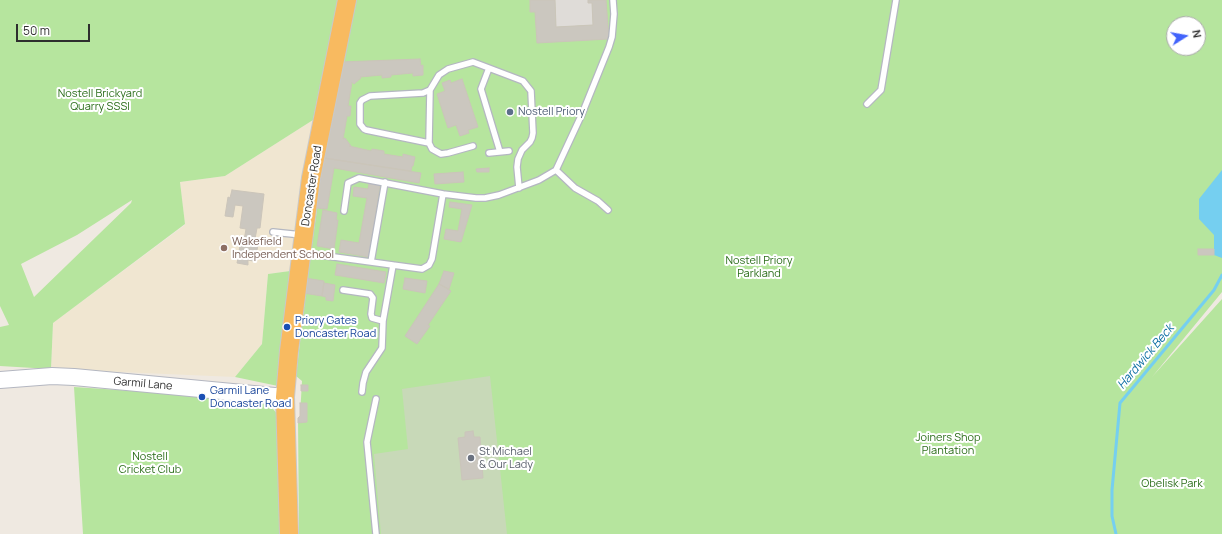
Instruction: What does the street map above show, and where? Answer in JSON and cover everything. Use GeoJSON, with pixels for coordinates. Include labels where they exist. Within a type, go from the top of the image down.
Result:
{"type":"FeatureCollection","features":[{"type":"Feature","properties":{"kind":"highway","name":"Doncaster Road"},"geometry":{"type":"LineString","coordinates":[[289,534],[285,397],[289,351],[311,178],[347,0]]}},
{"type":"Feature","properties":{"kind":"main road","name":"Garmil Lane"},"geometry":{"type":"LineString","coordinates":[[0,380],[52,376],[74,377],[285,397]]}},
{"type":"Feature","properties":{"kind":"lane"},"geometry":{"type":"LineString","coordinates":[[344,212],[348,183],[359,178],[443,194],[485,198],[510,192],[539,180],[556,170],[582,114],[609,47],[612,37],[614,14],[613,0]]}},
{"type":"Feature","properties":{"kind":"lane"},"geometry":{"type":"LineString","coordinates":[[867,104],[881,90],[896,0]]}},
{"type":"Feature","properties":{"kind":"lane"},"geometry":{"type":"LineString","coordinates":[[473,146],[440,154],[432,149],[430,143],[430,90],[439,75],[448,69],[461,64],[473,62],[523,81],[531,91],[532,138],[522,150],[518,159],[517,167],[519,188]]}},
{"type":"Feature","properties":{"kind":"lane"},"geometry":{"type":"LineString","coordinates":[[489,68],[481,89],[500,152]]}},
{"type":"Feature","properties":{"kind":"lane"},"geometry":{"type":"LineString","coordinates":[[430,90],[423,93],[370,96],[362,100],[360,103],[360,124],[364,129],[430,143]]}},
{"type":"Feature","properties":{"kind":"lane"},"geometry":{"type":"LineString","coordinates":[[489,153],[509,151]]}},
{"type":"Feature","properties":{"kind":"lane"},"geometry":{"type":"LineString","coordinates":[[556,170],[575,188],[598,201],[608,210]]}},
{"type":"Feature","properties":{"kind":"lane"},"geometry":{"type":"LineString","coordinates":[[371,262],[385,182]]}},
{"type":"Feature","properties":{"kind":"lane"},"geometry":{"type":"LineString","coordinates":[[273,232],[303,244],[371,262],[422,269],[429,265],[432,259],[443,194]]}},
{"type":"Feature","properties":{"kind":"lane"},"geometry":{"type":"LineString","coordinates":[[362,392],[366,372],[382,348],[383,320],[393,266]]}},
{"type":"Feature","properties":{"kind":"lane"},"geometry":{"type":"LineString","coordinates":[[343,290],[370,294],[373,298],[372,318],[383,320]]}},
{"type":"Feature","properties":{"kind":"lane"},"geometry":{"type":"LineString","coordinates":[[376,399],[367,442],[376,534]]}},
{"type":"Feature","properties":{"kind":"shaded area"},"geometry":{"type":"Polygon","coordinates":[[[555,0],[588,0],[588,3],[592,3],[593,25],[556,27],[555,0]]]}},
{"type":"Feature","properties":{"kind":"shaded area","name":"Wakefield Independent School"},"geometry":{"type":"Polygon","coordinates":[[[313,120],[290,271],[268,274],[262,344],[235,377],[51,369],[53,323],[185,225],[180,182],[225,176],[313,120]]]}},
{"type":"Feature","properties":{"kind":"green space","name":"Nostell Brickyard Quarry SSSI"},"geometry":{"type":"Polygon","coordinates":[[[0,0],[338,0],[313,120],[225,176],[180,182],[185,224],[53,323],[51,369],[0,366],[0,327],[9,325],[0,306],[0,0]],[[132,200],[77,235],[21,264],[34,297],[131,203],[132,200]]]}},
{"type":"Feature","properties":{"kind":"green space","name":"Nostell Priory Parkland"},"geometry":{"type":"Polygon","coordinates":[[[356,0],[1222,0],[1222,292],[1152,377],[1222,299],[1222,534],[299,534],[298,418],[300,416],[302,381],[296,376],[309,265],[324,160],[356,0]]]}},
{"type":"Feature","properties":{"kind":"green space"},"geometry":{"type":"Polygon","coordinates":[[[290,271],[278,386],[235,377],[262,344],[268,274],[290,271]]]}},
{"type":"Feature","properties":{"kind":"green space"},"geometry":{"type":"Polygon","coordinates":[[[490,376],[507,534],[381,534],[374,454],[408,449],[402,389],[490,376]]]}},
{"type":"Feature","properties":{"kind":"green space","name":"Nostell Cricket Club"},"geometry":{"type":"Polygon","coordinates":[[[74,387],[149,392],[269,404],[278,415],[280,534],[83,534],[74,387]]]}},
{"type":"Feature","properties":{"kind":"water"},"geometry":{"type":"Polygon","coordinates":[[[1222,170],[1222,258],[1214,255],[1214,235],[1199,219],[1199,199],[1222,170]]]}},
{"type":"Feature","properties":{"kind":"building"},"geometry":{"type":"Polygon","coordinates":[[[530,0],[555,0],[556,27],[593,25],[592,3],[588,3],[588,0],[606,0],[609,39],[537,43],[535,12],[530,12],[530,0]]]}},
{"type":"Feature","properties":{"kind":"building"},"geometry":{"type":"Polygon","coordinates":[[[420,59],[421,66],[423,65],[423,75],[413,76],[413,73],[391,75],[391,77],[382,78],[382,75],[360,77],[361,78],[354,84],[352,82],[348,106],[351,106],[350,116],[347,116],[343,139],[345,138],[351,146],[349,146],[371,151],[372,149],[384,151],[384,154],[403,157],[403,154],[415,157],[411,171],[324,158],[340,62],[420,59]]]}},
{"type":"Feature","properties":{"kind":"building"},"geometry":{"type":"Polygon","coordinates":[[[462,79],[478,127],[468,130],[469,133],[460,136],[456,125],[448,128],[437,94],[445,91],[442,83],[450,80],[451,83],[462,79]]]}},
{"type":"Feature","properties":{"kind":"building"},"geometry":{"type":"Polygon","coordinates":[[[324,158],[421,173],[419,183],[334,168],[327,209],[316,208],[324,158]]]}},
{"type":"Feature","properties":{"kind":"building"},"geometry":{"type":"Polygon","coordinates":[[[489,168],[489,172],[477,172],[476,169],[489,168]]]}},
{"type":"Feature","properties":{"kind":"building"},"geometry":{"type":"Polygon","coordinates":[[[463,172],[464,182],[435,184],[434,174],[463,172]]]}},
{"type":"Feature","properties":{"kind":"building"},"geometry":{"type":"Polygon","coordinates":[[[369,183],[380,185],[369,257],[339,252],[341,240],[359,243],[367,198],[353,196],[354,187],[368,189],[369,183]]]}},
{"type":"Feature","properties":{"kind":"building"},"geometry":{"type":"Polygon","coordinates":[[[232,190],[264,194],[260,228],[257,228],[255,239],[259,240],[256,255],[254,255],[253,261],[248,260],[248,265],[237,263],[238,258],[241,259],[242,252],[239,252],[240,245],[243,246],[246,229],[240,228],[243,206],[235,205],[233,217],[225,216],[228,197],[230,198],[232,190]]]}},
{"type":"Feature","properties":{"kind":"building"},"geometry":{"type":"Polygon","coordinates":[[[450,202],[472,205],[461,242],[444,239],[446,229],[458,231],[462,209],[449,207],[450,202]]]}},
{"type":"Feature","properties":{"kind":"building"},"geometry":{"type":"Polygon","coordinates":[[[323,210],[337,213],[336,220],[338,220],[334,249],[317,246],[323,210]]]}},
{"type":"Feature","properties":{"kind":"building"},"geometry":{"type":"Polygon","coordinates":[[[1198,249],[1214,249],[1214,255],[1198,255],[1198,249]]]}},
{"type":"Feature","properties":{"kind":"building"},"geometry":{"type":"Polygon","coordinates":[[[337,264],[386,272],[384,283],[335,275],[337,264]]]}},
{"type":"Feature","properties":{"kind":"building"},"geometry":{"type":"Polygon","coordinates":[[[444,271],[454,273],[449,289],[439,284],[444,271]]]}},
{"type":"Feature","properties":{"kind":"building"},"geometry":{"type":"Polygon","coordinates":[[[305,278],[324,281],[322,296],[303,293],[305,278]]]}},
{"type":"Feature","properties":{"kind":"building"},"geometry":{"type":"Polygon","coordinates":[[[405,278],[427,281],[425,293],[403,289],[405,278]]]}},
{"type":"Feature","properties":{"kind":"building"},"geometry":{"type":"Polygon","coordinates":[[[324,283],[335,285],[333,301],[326,300],[326,297],[322,296],[324,283]]]}},
{"type":"Feature","properties":{"kind":"building"},"geometry":{"type":"Polygon","coordinates":[[[439,284],[451,291],[428,325],[430,326],[417,344],[405,336],[439,284]]]}},
{"type":"Feature","properties":{"kind":"building"},"geometry":{"type":"Polygon","coordinates":[[[301,385],[308,385],[308,391],[301,391],[301,385]]]}},
{"type":"Feature","properties":{"kind":"building"},"geometry":{"type":"Polygon","coordinates":[[[300,403],[307,403],[307,422],[298,423],[298,418],[300,416],[300,403]]]}},
{"type":"Feature","properties":{"kind":"building","name":"St Michael & Our Lady"},"geometry":{"type":"Polygon","coordinates":[[[473,431],[474,437],[480,437],[483,478],[462,480],[458,438],[465,437],[465,432],[473,431]]]}},
{"type":"Feature","properties":{"kind":"waterway","name":"Hardwick Beck"},"geometry":{"type":"LineString","coordinates":[[1116,534],[1112,516],[1112,490],[1120,403],[1214,290],[1222,275]]}},
{"type":"Feature","properties":{"kind":"place","name":"Nostell Priory"},"geometry":{"type":"Point","coordinates":[510,112]}},
{"type":"Feature","properties":{"kind":"place","name":"Wakefield Independent School"},"geometry":{"type":"Point","coordinates":[224,248]}},
{"type":"Feature","properties":{"kind":"place","name":"Priory Gates Doncaster Road"},"geometry":{"type":"Point","coordinates":[287,327]}},
{"type":"Feature","properties":{"kind":"place","name":"Garmil Lane Doncaster Road"},"geometry":{"type":"Point","coordinates":[202,397]}},
{"type":"Feature","properties":{"kind":"place","name":"St Michael & Our Lady"},"geometry":{"type":"Point","coordinates":[471,458]}},
{"type":"Feature","properties":{"kind":"park label","name":"Joiners Shop Plantation"},"geometry":{"type":"Point","coordinates":[948,444]}},
{"type":"Feature","properties":{"kind":"park label","name":"Obelisk Park"},"geometry":{"type":"Point","coordinates":[1172,484]}}]}
